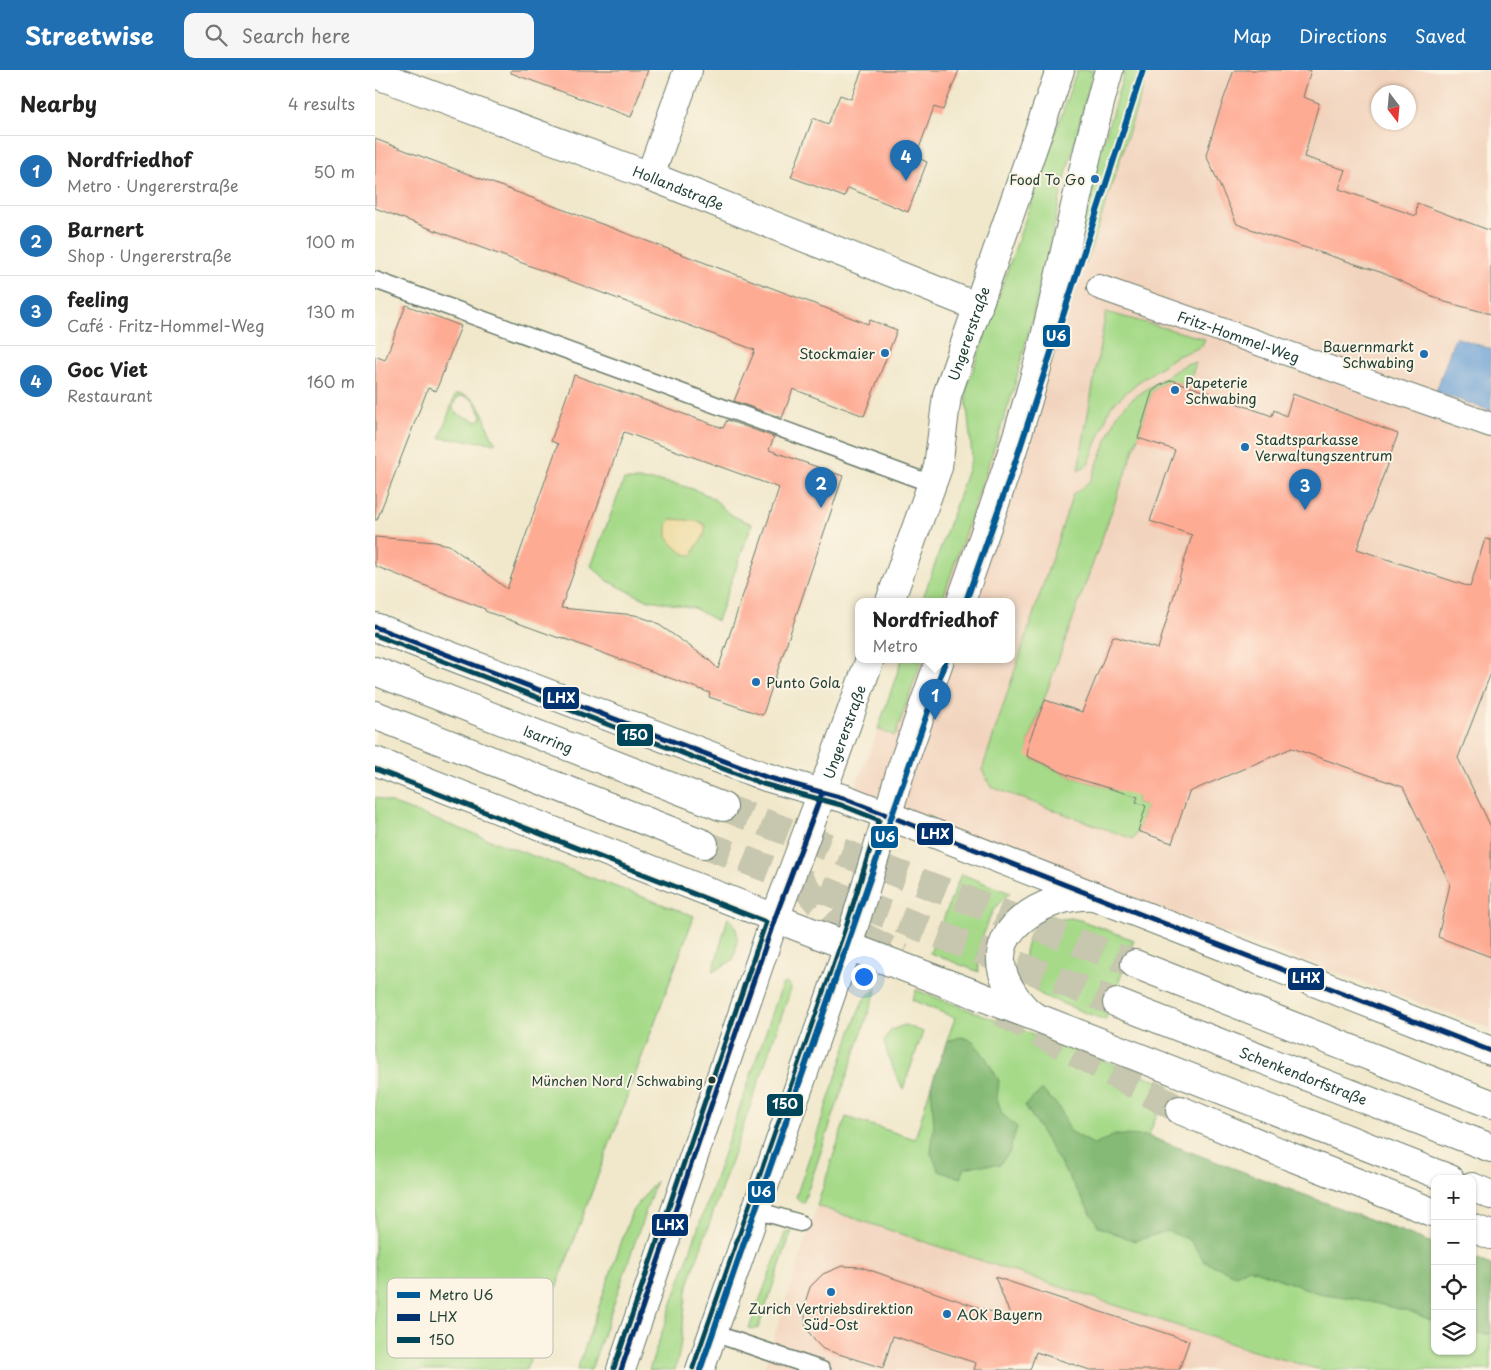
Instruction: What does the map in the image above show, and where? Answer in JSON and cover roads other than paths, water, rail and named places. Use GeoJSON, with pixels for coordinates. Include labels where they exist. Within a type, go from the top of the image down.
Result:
{"type":"FeatureCollection","features":[{"type":"Feature","properties":{"kind":"main road"},"geometry":{"type":"LineString","coordinates":[[651,176],[688,70]]}},
{"type":"Feature","properties":{"kind":"main road","name":"Ungererstraße"},"geometry":{"type":"LineString","coordinates":[[891,598],[932,484],[940,454],[947,395],[1060,70]]}},
{"type":"Feature","properties":{"kind":"main road"},"geometry":{"type":"LineString","coordinates":[[962,598],[1029,400],[1090,138],[1109,70]]}},
{"type":"Feature","properties":{"kind":"main road","name":"Hollandstraße"},"geometry":{"type":"LineString","coordinates":[[378,73],[651,176],[978,307]]}},
{"type":"Feature","properties":{"kind":"main road"},"geometry":{"type":"LineString","coordinates":[[375,627],[766,777],[843,798],[1491,1050]]}},
{"type":"Feature","properties":{"kind":"main road","name":"Ungererstraße"},"geometry":{"type":"LineString","coordinates":[[621,1370],[775,918],[869,663]]}},
{"type":"Feature","properties":{"kind":"main road"},"geometry":{"type":"LineString","coordinates":[[700,1370],[848,946],[901,770],[939,663]]}},
{"type":"Feature","properties":{"kind":"main road","name":"Isarring"},"geometry":{"type":"LineString","coordinates":[[375,671],[723,807]]}},
{"type":"Feature","properties":{"kind":"main road"},"geometry":{"type":"LineString","coordinates":[[375,715],[704,844]]}},
{"type":"Feature","properties":{"kind":"main road"},"geometry":{"type":"LineString","coordinates":[[375,761],[1440,1175]]}},
{"type":"Feature","properties":{"kind":"main road"},"geometry":{"type":"LineString","coordinates":[[1033,1016],[1015,998],[1007,984],[1002,969],[1002,951],[1010,931],[1026,916],[1039,908],[1073,897],[1094,896]]}},
{"type":"Feature","properties":{"kind":"main road"},"geometry":{"type":"LineString","coordinates":[[1135,964],[1491,1104]]}},
{"type":"Feature","properties":{"kind":"main road","name":"Schenkendorfstraße"},"geometry":{"type":"LineString","coordinates":[[1117,1003],[1491,1148]]}},
{"type":"Feature","properties":{"kind":"main road"},"geometry":{"type":"LineString","coordinates":[[1180,1110],[1289,1156],[1431,1211]]}},
{"type":"Feature","properties":{"kind":"main road"},"geometry":{"type":"LineString","coordinates":[[1476,1189],[1491,1195]]}},
{"type":"Feature","properties":{"kind":"main road"},"geometry":{"type":"LineString","coordinates":[[1476,1229],[1491,1235]]}},
{"type":"Feature","properties":{"kind":"street","name":"Fritz-Hommel-Weg"},"geometry":{"type":"LineString","coordinates":[[1099,287],[1491,425]]}},
{"type":"Feature","properties":{"kind":"lane"},"geometry":{"type":"LineString","coordinates":[[375,280],[932,484]]}},
{"type":"Feature","properties":{"kind":"lane"},"geometry":{"type":"LineString","coordinates":[[756,1210],[800,1223]]}},
{"type":"Feature","properties":{"kind":"lane"},"geometry":{"type":"LineString","coordinates":[[713,1334],[822,1370]]}},
{"type":"Feature","properties":{"kind":"water"},"geometry":{"type":"Polygon","coordinates":[[[1455,337],[1491,349],[1491,411],[1436,392],[1455,337]]]}},
{"type":"Feature","properties":{"kind":"tunnel"},"geometry":{"type":"LineString","coordinates":[[723,807],[1135,964]]}},
{"type":"Feature","properties":{"kind":"tunnel"},"geometry":{"type":"LineString","coordinates":[[704,844],[1117,1003]]}},
{"type":"Feature","properties":{"kind":"tunnel"},"geometry":{"type":"LineString","coordinates":[[801,882],[833,920],[902,957]]}},
{"type":"Feature","properties":{"kind":"tunnel"},"geometry":{"type":"LineString","coordinates":[[1001,1012],[1180,1110]]}},
{"type":"Feature","properties":{"kind":"metro line","name":"U6"},"geometry":{"type":"LineString","coordinates":[[967,598],[1016,460],[1143,70]]}},
{"type":"Feature","properties":{"kind":"metro line","name":"U6"},"geometry":{"type":"LineString","coordinates":[[700,1370],[945,663]]}},
{"type":"Feature","properties":{"kind":"place","name":"Food To Go"},"geometry":{"type":"Point","coordinates":[1095,179]}},
{"type":"Feature","properties":{"kind":"place","name":"Goc Viet"},"geometry":{"type":"Point","coordinates":[906,181]}},
{"type":"Feature","properties":{"kind":"place","name":"Stockmaier"},"geometry":{"type":"Point","coordinates":[885,353]}},
{"type":"Feature","properties":{"kind":"place","name":"Bauernmarkt Schwabing"},"geometry":{"type":"Point","coordinates":[1424,354]}},
{"type":"Feature","properties":{"kind":"place","name":"Papeterie Schwabing"},"geometry":{"type":"Point","coordinates":[1175,390]}},
{"type":"Feature","properties":{"kind":"place","name":"Stadtsparkasse Verwaltungszentrum"},"geometry":{"type":"Point","coordinates":[1245,447]}},
{"type":"Feature","properties":{"kind":"place","name":"Barnert"},"geometry":{"type":"Point","coordinates":[821,508]}},
{"type":"Feature","properties":{"kind":"place","name":"feeling"},"geometry":{"type":"Point","coordinates":[1305,510]}},
{"type":"Feature","properties":{"kind":"place","name":"Punto Gola"},"geometry":{"type":"Point","coordinates":[756,682]}},
{"type":"Feature","properties":{"kind":"place","name":"Nordfriedhof"},"geometry":{"type":"Point","coordinates":[935,720]}},
{"type":"Feature","properties":{"kind":"place","name":"München Nord / Schwabing"},"geometry":{"type":"Point","coordinates":[712,1080]}},
{"type":"Feature","properties":{"kind":"place","name":"Zurich Vertriebsdirektion Süd-Ost"},"geometry":{"type":"Point","coordinates":[831,1292]}},
{"type":"Feature","properties":{"kind":"place","name":"AOK Bayern"},"geometry":{"type":"Point","coordinates":[947,1314]}}]}
